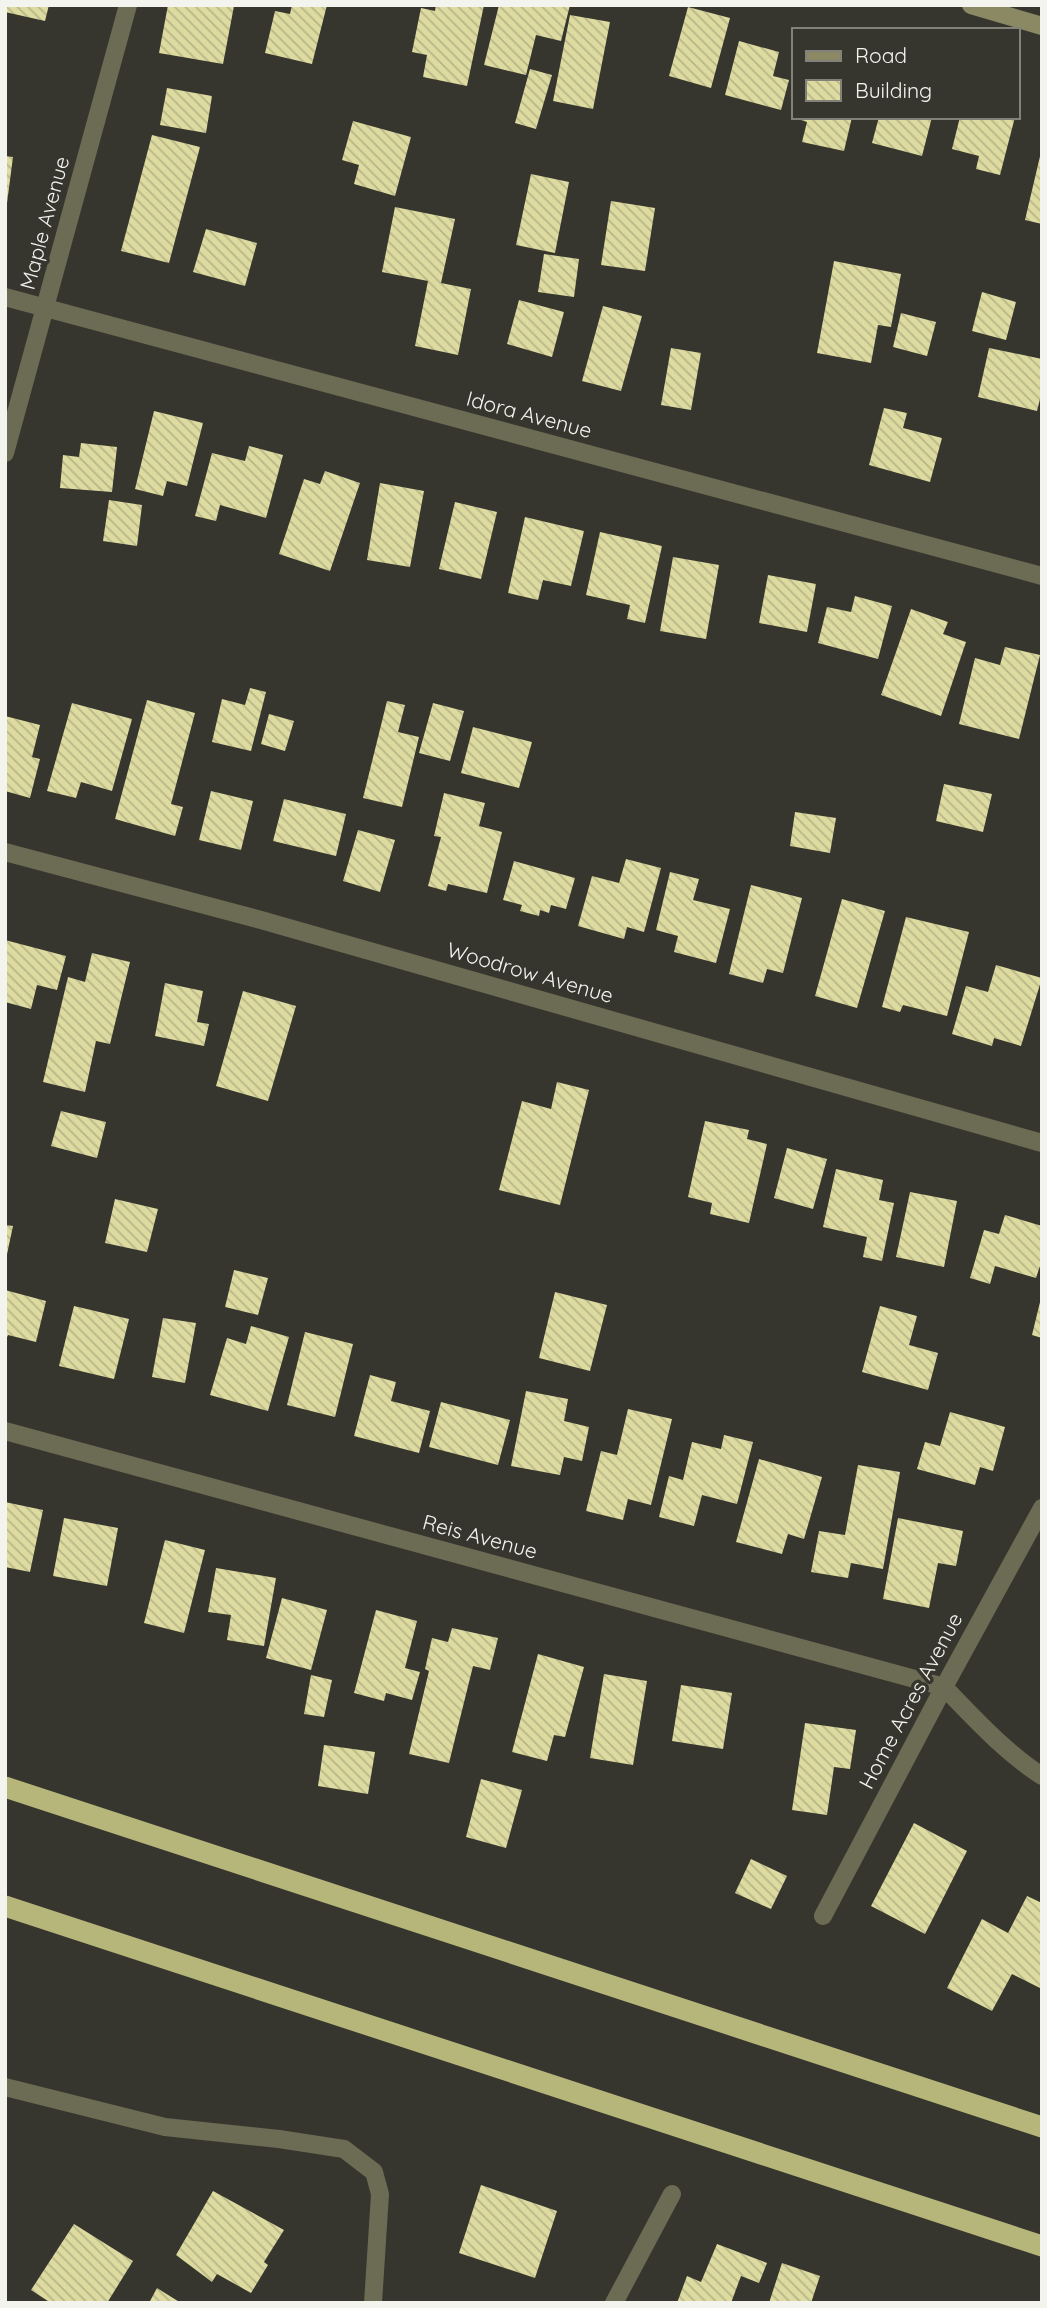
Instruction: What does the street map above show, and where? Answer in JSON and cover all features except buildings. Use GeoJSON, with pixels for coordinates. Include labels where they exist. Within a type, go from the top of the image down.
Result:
{"type":"FeatureCollection","features":[{"type":"Feature","properties":{"kind":"highway"},"geometry":{"type":"LineString","coordinates":[[5,1787],[1042,2127]]}},
{"type":"Feature","properties":{"kind":"highway"},"geometry":{"type":"LineString","coordinates":[[5,1906],[1042,2246]]}},
{"type":"Feature","properties":{"kind":"main road"},"geometry":{"type":"LineString","coordinates":[[971,5],[1042,26]]}},
{"type":"Feature","properties":{"kind":"street","name":"Maple Avenue"},"geometry":{"type":"LineString","coordinates":[[5,453],[128,5]]}},
{"type":"Feature","properties":{"kind":"street","name":"Idora Avenue"},"geometry":{"type":"LineString","coordinates":[[5,297],[1042,576]]}},
{"type":"Feature","properties":{"kind":"street","name":"Woodrow Avenue"},"geometry":{"type":"LineString","coordinates":[[5,852],[261,920],[1042,1143]]}},
{"type":"Feature","properties":{"kind":"street","name":"Reis Avenue"},"geometry":{"type":"LineString","coordinates":[[5,1430],[944,1688]]}},
{"type":"Feature","properties":{"kind":"street","name":"Home Acres Avenue"},"geometry":{"type":"LineString","coordinates":[[823,1916],[1042,1508]]}},
{"type":"Feature","properties":{"kind":"street"},"geometry":{"type":"LineString","coordinates":[[944,1688],[1005,1748],[1042,1776]]}},
{"type":"Feature","properties":{"kind":"street"},"geometry":{"type":"LineString","coordinates":[[5,2087],[164,2127],[344,2149],[374,2172],[380,2194],[373,2303]]}},
{"type":"Feature","properties":{"kind":"street"},"geometry":{"type":"LineString","coordinates":[[614,2303],[672,2194]]}}]}
